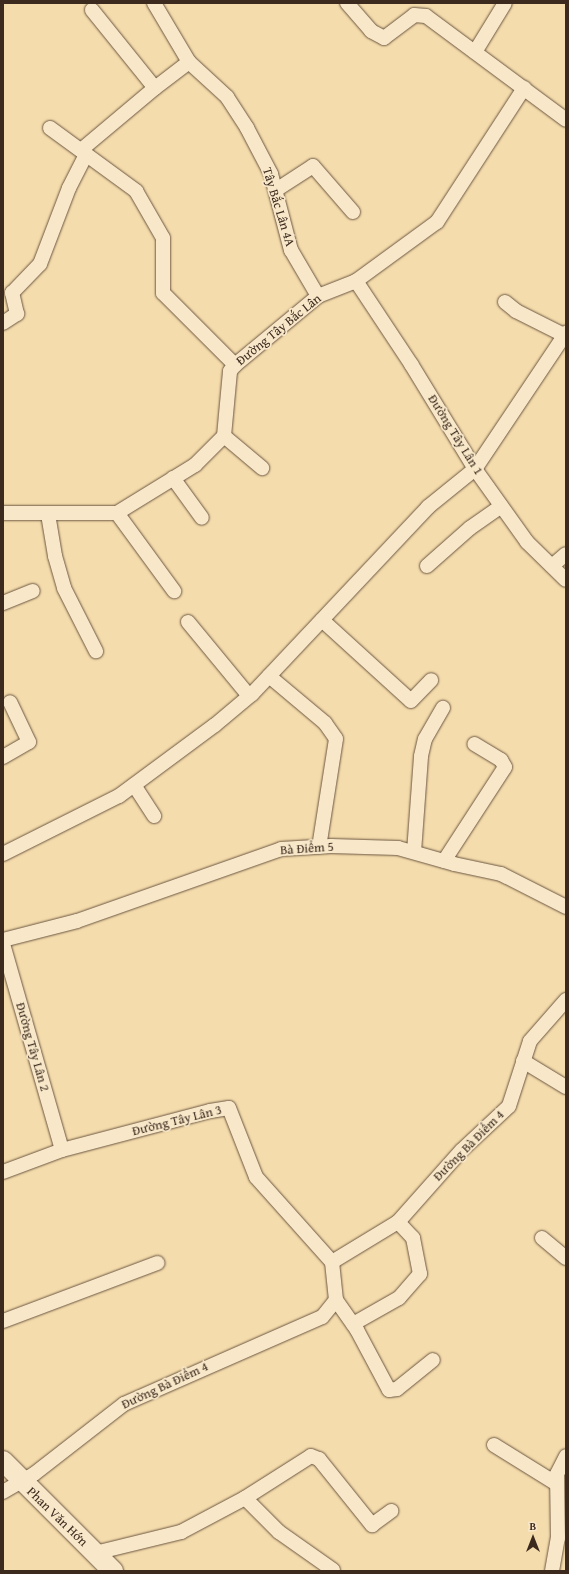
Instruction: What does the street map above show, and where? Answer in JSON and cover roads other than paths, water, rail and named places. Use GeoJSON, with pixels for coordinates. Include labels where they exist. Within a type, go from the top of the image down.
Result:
{"type":"FeatureCollection","features":[{"type":"Feature","properties":{"kind":"main road","name":"Phan Văn Hớn"},"geometry":{"type":"LineString","coordinates":[[3,1461],[20,1480],[113,1571]]}},
{"type":"Feature","properties":{"kind":"street","name":"Tây Bắc Lân 4A"},"geometry":{"type":"LineString","coordinates":[[154,3],[189,62],[227,97],[264,161],[276,190],[291,250],[318,296]]}},
{"type":"Feature","properties":{"kind":"street"},"geometry":{"type":"LineString","coordinates":[[347,3],[371,31],[384,38],[414,15],[426,16],[566,119]]}},
{"type":"Feature","properties":{"kind":"street"},"geometry":{"type":"LineString","coordinates":[[475,52],[505,3]]}},
{"type":"Feature","properties":{"kind":"street"},"geometry":{"type":"LineString","coordinates":[[92,10],[155,88]]}},
{"type":"Feature","properties":{"kind":"street"},"geometry":{"type":"LineString","coordinates":[[3,323],[17,314],[12,293],[40,264],[83,152],[155,88],[189,62]]}},
{"type":"Feature","properties":{"kind":"street","name":"Đường Tây Bắc Lân"},"geometry":{"type":"LineString","coordinates":[[224,436],[230,371],[235,365],[318,296],[356,280],[437,222],[524,88]]}},
{"type":"Feature","properties":{"kind":"street"},"geometry":{"type":"LineString","coordinates":[[50,128],[136,191],[163,238],[163,293],[235,365]]}},
{"type":"Feature","properties":{"kind":"street"},"geometry":{"type":"LineString","coordinates":[[276,190],[312,166],[353,212]]}},
{"type":"Feature","properties":{"kind":"street","name":"Đường Tây Lân 1"},"geometry":{"type":"LineString","coordinates":[[356,280],[411,364],[475,469],[527,542],[566,580]]}},
{"type":"Feature","properties":{"kind":"street"},"geometry":{"type":"LineString","coordinates":[[3,854],[119,796],[249,696],[428,507],[475,469],[535,383],[565,334],[516,311],[505,302]]}},
{"type":"Feature","properties":{"kind":"street"},"geometry":{"type":"LineString","coordinates":[[3,513],[117,513],[195,465],[224,436],[262,468]]}},
{"type":"Feature","properties":{"kind":"street"},"geometry":{"type":"LineString","coordinates":[[173,478],[202,518]]}},
{"type":"Feature","properties":{"kind":"street"},"geometry":{"type":"LineString","coordinates":[[427,566],[470,528],[501,506]]}},
{"type":"Feature","properties":{"kind":"street"},"geometry":{"type":"LineString","coordinates":[[117,513],[174,591]]}},
{"type":"Feature","properties":{"kind":"street"},"geometry":{"type":"LineString","coordinates":[[48,514],[55,556],[64,588],[96,651]]}},
{"type":"Feature","properties":{"kind":"street"},"geometry":{"type":"LineString","coordinates":[[552,566],[566,554]]}},
{"type":"Feature","properties":{"kind":"street"},"geometry":{"type":"LineString","coordinates":[[3,604],[33,591]]}},
{"type":"Feature","properties":{"kind":"street"},"geometry":{"type":"LineString","coordinates":[[322,620],[411,701],[431,680]]}},
{"type":"Feature","properties":{"kind":"street"},"geometry":{"type":"LineString","coordinates":[[188,622],[249,696]]}},
{"type":"Feature","properties":{"kind":"street"},"geometry":{"type":"LineString","coordinates":[[269,676],[325,723],[336,739],[319,847]]}},
{"type":"Feature","properties":{"kind":"street"},"geometry":{"type":"LineString","coordinates":[[3,757],[28,742],[10,702]]}},
{"type":"Feature","properties":{"kind":"street"},"geometry":{"type":"LineString","coordinates":[[414,852],[421,756],[425,739],[443,708]]}},
{"type":"Feature","properties":{"kind":"street"},"geometry":{"type":"LineString","coordinates":[[444,861],[505,767],[501,760],[474,744]]}},
{"type":"Feature","properties":{"kind":"street"},"geometry":{"type":"LineString","coordinates":[[134,785],[154,816]]}},
{"type":"Feature","properties":{"kind":"street","name":"Bà Điểm 5"},"geometry":{"type":"LineString","coordinates":[[3,940],[77,921],[281,849],[319,847],[398,848],[444,861],[501,874],[566,907]]}},
{"type":"Feature","properties":{"kind":"street","name":"Đường Tây Lân 2"},"geometry":{"type":"LineString","coordinates":[[3,944],[62,1150]]}},
{"type":"Feature","properties":{"kind":"street","name":"Đường Bà Điểm 4"},"geometry":{"type":"LineString","coordinates":[[332,1262],[398,1222],[462,1150],[509,1106],[530,1041],[566,1000]]}},
{"type":"Feature","properties":{"kind":"street"},"geometry":{"type":"LineString","coordinates":[[523,1060],[566,1087]]}},
{"type":"Feature","properties":{"kind":"street","name":"Đường Tây Lân 3"},"geometry":{"type":"LineString","coordinates":[[3,1172],[62,1150],[210,1111],[230,1108],[256,1177],[332,1262]]}},
{"type":"Feature","properties":{"kind":"street"},"geometry":{"type":"LineString","coordinates":[[353,1324],[399,1298],[420,1274],[413,1238],[398,1222]]}},
{"type":"Feature","properties":{"kind":"street"},"geometry":{"type":"LineString","coordinates":[[542,1238],[566,1258]]}},
{"type":"Feature","properties":{"kind":"street"},"geometry":{"type":"LineString","coordinates":[[332,1262],[336,1300],[353,1324],[386,1386],[391,1391],[397,1389],[433,1360]]}},
{"type":"Feature","properties":{"kind":"street"},"geometry":{"type":"LineString","coordinates":[[3,1321],[157,1263]]}},
{"type":"Feature","properties":{"kind":"street","name":"Đường Bà Điểm 4"},"geometry":{"type":"LineString","coordinates":[[3,1492],[20,1480],[34,1474],[124,1404],[322,1317],[336,1300]]}},
{"type":"Feature","properties":{"kind":"street"},"geometry":{"type":"LineString","coordinates":[[494,1445],[557,1484]]}},
{"type":"Feature","properties":{"kind":"street"},"geometry":{"type":"LineString","coordinates":[[95,1553],[181,1532],[245,1498],[312,1456],[319,1458],[372,1525],[391,1511]]}},
{"type":"Feature","properties":{"kind":"street"},"geometry":{"type":"LineString","coordinates":[[552,1571],[562,1510],[557,1484],[557,1474],[566,1456]]}},
{"type":"Feature","properties":{"kind":"street"},"geometry":{"type":"LineString","coordinates":[[245,1498],[279,1532],[333,1570]]}}]}
